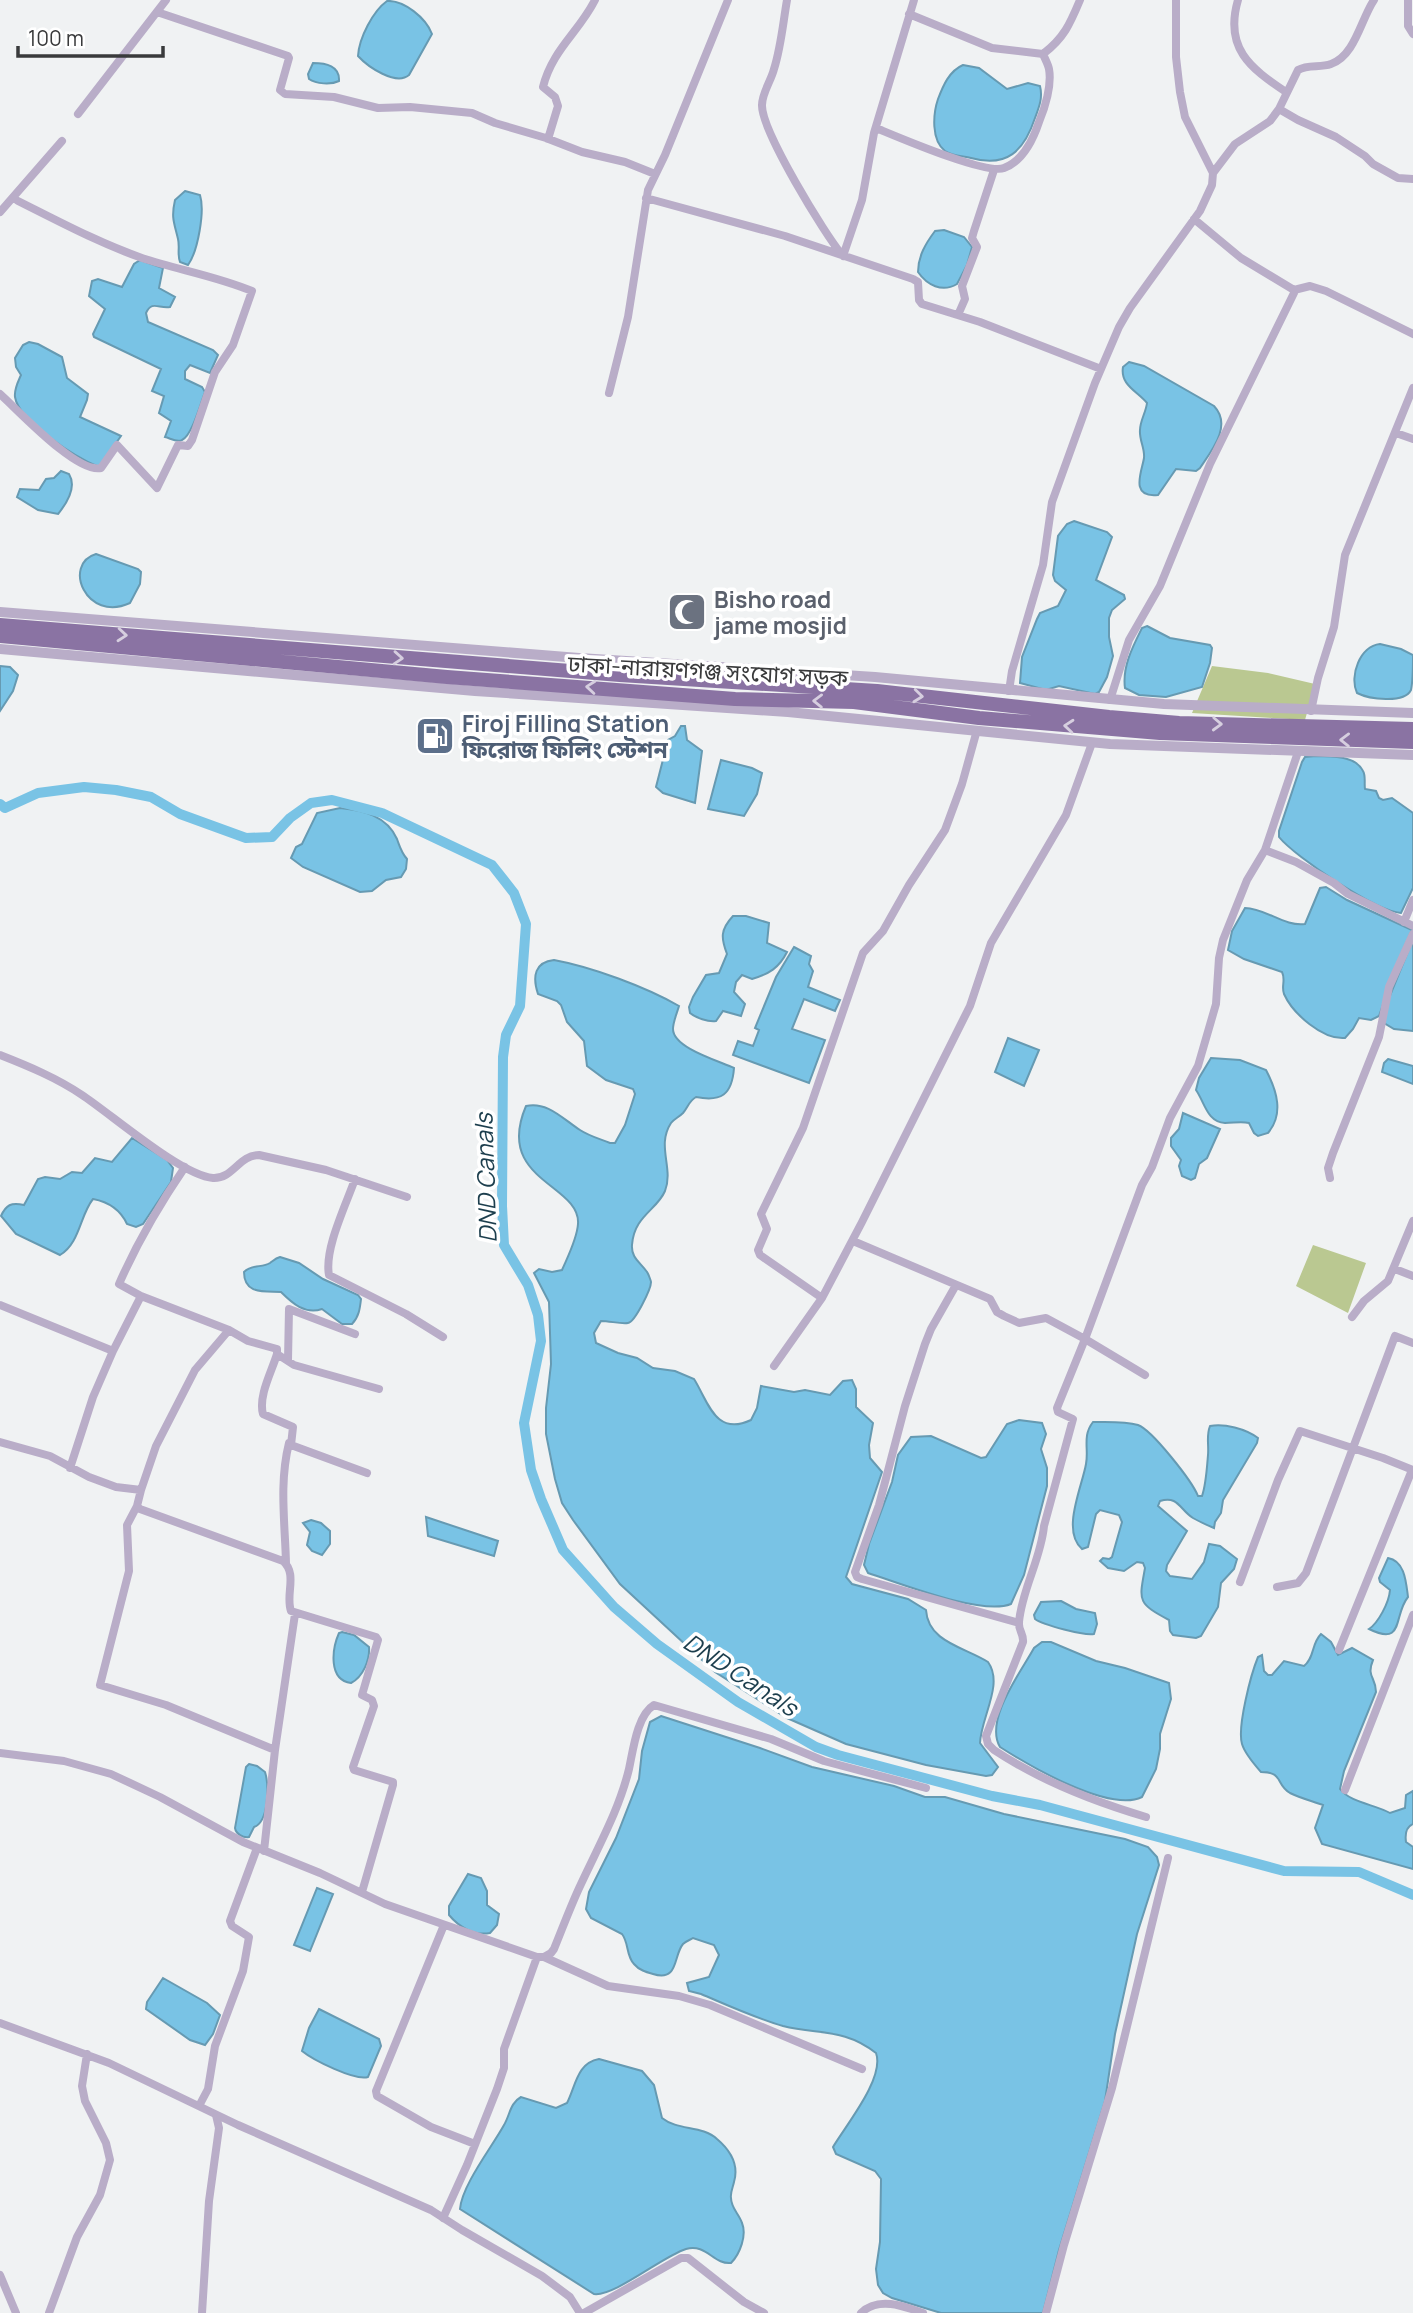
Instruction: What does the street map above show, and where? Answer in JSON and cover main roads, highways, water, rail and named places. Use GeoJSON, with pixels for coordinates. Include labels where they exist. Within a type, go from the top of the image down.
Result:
{"type":"FeatureCollection","features":[{"type":"Feature","properties":{"kind":"main road","name":"ঢাকা-নারায়ণগঞ্জ সংযোগ সড়ক"},"geometry":{"type":"LineString","coordinates":[[0,625],[54,635],[370,676],[627,696],[735,699],[789,706],[853,702],[979,718],[1160,733],[1413,742]]}},
{"type":"Feature","properties":{"kind":"main road","name":"ঢাকা-নারায়ণগঞ্জ সংযোগ সড়ক"},"geometry":{"type":"LineString","coordinates":[[0,636],[54,635]]}},
{"type":"Feature","properties":{"kind":"main road","name":"ঢাকা-নারায়ণগঞ্জ সংযোগ সড়ক"},"geometry":{"type":"LineString","coordinates":[[97,639],[365,648],[578,665],[685,680],[877,691],[1179,723],[1413,729]]}},
{"type":"Feature","properties":{"kind":"main road"},"geometry":{"type":"LineString","coordinates":[[685,680],[687,665]]}},
{"type":"Feature","properties":{"kind":"water"},"geometry":{"type":"Polygon","coordinates":[[[387,1],[400,3],[414,11],[432,34],[409,75],[403,78],[382,74],[358,56],[368,26],[387,1]]]}},
{"type":"Feature","properties":{"kind":"water"},"geometry":{"type":"Polygon","coordinates":[[[313,63],[335,69],[339,81],[324,83],[309,79],[308,74],[313,63]]]}},
{"type":"Feature","properties":{"kind":"water"},"geometry":{"type":"Polygon","coordinates":[[[963,65],[979,68],[1007,89],[1028,83],[1040,86],[1040,102],[1031,130],[1019,148],[1004,158],[984,161],[954,155],[945,151],[937,140],[934,119],[938,99],[950,75],[963,65]]]}},
{"type":"Feature","properties":{"kind":"water"},"geometry":{"type":"Polygon","coordinates":[[[185,191],[200,195],[201,202],[198,241],[188,265],[180,262],[173,216],[175,200],[185,191]]]}},
{"type":"Feature","properties":{"kind":"water"},"geometry":{"type":"Polygon","coordinates":[[[944,230],[964,237],[972,247],[967,265],[957,284],[940,288],[926,281],[918,272],[918,266],[921,255],[935,231],[944,230]]]}},
{"type":"Feature","properties":{"kind":"water"},"geometry":{"type":"Polygon","coordinates":[[[140,260],[163,268],[159,288],[175,297],[170,307],[153,306],[148,309],[148,322],[213,350],[218,355],[210,373],[190,365],[185,371],[185,379],[202,387],[205,392],[193,426],[180,441],[165,437],[171,421],[159,413],[164,396],[152,391],[161,369],[94,337],[93,334],[105,309],[89,296],[92,281],[98,279],[122,287],[134,264],[140,260]]]}},
{"type":"Feature","properties":{"kind":"water"},"geometry":{"type":"Polygon","coordinates":[[[29,342],[62,357],[67,378],[88,394],[80,417],[121,436],[99,467],[50,438],[19,407],[15,394],[21,375],[15,358],[23,345],[29,342]]]}},
{"type":"Feature","properties":{"kind":"water"},"geometry":{"type":"Polygon","coordinates":[[[1129,362],[1144,366],[1214,406],[1221,421],[1219,437],[1200,468],[1196,471],[1176,469],[1158,495],[1149,495],[1140,488],[1144,454],[1140,427],[1147,403],[1124,379],[1123,367],[1129,362]]]}},
{"type":"Feature","properties":{"kind":"water"},"geometry":{"type":"Polygon","coordinates":[[[61,471],[69,474],[72,484],[68,500],[58,514],[38,510],[17,497],[20,489],[39,490],[46,479],[54,478],[61,471]]]}},
{"type":"Feature","properties":{"kind":"water"},"geometry":{"type":"Polygon","coordinates":[[[1074,521],[1107,532],[1112,537],[1096,580],[1124,595],[1125,599],[1112,610],[1109,618],[1113,656],[1107,677],[1099,692],[1095,694],[1059,686],[1046,690],[1020,683],[1022,657],[1037,619],[1040,613],[1058,606],[1066,590],[1055,581],[1053,575],[1058,536],[1067,524],[1074,521]]]}},
{"type":"Feature","properties":{"kind":"water"},"geometry":{"type":"Polygon","coordinates":[[[96,554],[141,572],[140,584],[130,603],[115,607],[101,605],[91,599],[84,590],[80,579],[81,569],[86,560],[96,554]]]}},
{"type":"Feature","properties":{"kind":"water"},"geometry":{"type":"Polygon","coordinates":[[[1147,626],[1170,638],[1210,645],[1210,663],[1202,687],[1166,697],[1139,695],[1125,688],[1129,657],[1142,628],[1147,626]]]}},
{"type":"Feature","properties":{"kind":"water"},"geometry":{"type":"Polygon","coordinates":[[[1380,644],[1413,655],[1411,690],[1401,697],[1378,698],[1357,693],[1354,678],[1358,663],[1367,650],[1380,644]]]}},
{"type":"Feature","properties":{"kind":"water"},"geometry":{"type":"Polygon","coordinates":[[[0,666],[10,667],[18,675],[13,691],[0,711],[0,666]]]}},
{"type":"Feature","properties":{"kind":"water"},"geometry":{"type":"Polygon","coordinates":[[[681,726],[685,726],[687,740],[702,751],[695,803],[663,793],[656,787],[668,740],[675,736],[681,726]]]}},
{"type":"Feature","properties":{"kind":"water"},"geometry":{"type":"Polygon","coordinates":[[[1305,757],[1343,758],[1355,762],[1364,773],[1365,789],[1376,791],[1383,800],[1392,798],[1413,813],[1413,888],[1401,913],[1374,903],[1337,882],[1301,857],[1279,837],[1302,762],[1305,757]]]}},
{"type":"Feature","properties":{"kind":"water"},"geometry":{"type":"Polygon","coordinates":[[[721,760],[762,773],[757,794],[744,816],[708,809],[721,760]]]}},
{"type":"Feature","properties":{"kind":"water"},"geometry":{"type":"Polygon","coordinates":[[[340,808],[373,816],[393,831],[407,859],[406,869],[401,877],[386,880],[372,891],[360,892],[303,867],[291,858],[296,847],[302,844],[317,813],[340,808]]]}},
{"type":"Feature","properties":{"kind":"water"},"geometry":{"type":"Polygon","coordinates":[[[1326,887],[1347,900],[1412,930],[1379,1016],[1371,1020],[1359,1018],[1345,1038],[1327,1035],[1294,1010],[1284,994],[1282,972],[1244,959],[1228,950],[1232,931],[1245,908],[1290,923],[1305,924],[1320,888],[1326,887]]]}},
{"type":"Feature","properties":{"kind":"water"},"geometry":{"type":"Polygon","coordinates":[[[733,916],[746,916],[769,923],[767,943],[787,952],[781,962],[768,972],[752,979],[742,975],[736,982],[734,992],[745,1004],[741,1016],[723,1011],[716,1021],[709,1021],[690,1013],[689,1007],[706,975],[719,973],[727,954],[723,939],[724,930],[733,916]]]}},
{"type":"Feature","properties":{"kind":"water"},"geometry":{"type":"Polygon","coordinates":[[[1413,939],[1413,1031],[1394,1029],[1384,1023],[1389,998],[1413,939]]]}},
{"type":"Feature","properties":{"kind":"water"},"geometry":{"type":"Polygon","coordinates":[[[794,947],[811,956],[809,964],[813,971],[808,987],[840,1000],[835,1011],[804,999],[792,1029],[825,1040],[809,1083],[733,1055],[738,1041],[753,1046],[759,1030],[755,1028],[776,977],[794,947]]]}},
{"type":"Feature","properties":{"kind":"water"},"geometry":{"type":"Polygon","coordinates":[[[554,960],[618,978],[679,1006],[673,1029],[680,1042],[698,1053],[734,1068],[731,1085],[724,1094],[712,1098],[696,1097],[671,1123],[665,1140],[668,1174],[665,1191],[641,1220],[632,1245],[634,1257],[648,1274],[650,1286],[631,1321],[601,1321],[594,1333],[596,1343],[637,1358],[653,1368],[675,1371],[694,1379],[714,1414],[729,1424],[751,1420],[757,1408],[761,1386],[830,1395],[843,1381],[852,1380],[856,1389],[856,1407],[873,1423],[869,1445],[870,1458],[882,1472],[846,1577],[852,1584],[908,1599],[926,1610],[928,1621],[940,1637],[988,1662],[994,1680],[980,1743],[998,1767],[992,1775],[926,1765],[846,1744],[787,1718],[715,1672],[620,1584],[562,1503],[546,1434],[551,1364],[549,1302],[534,1273],[539,1269],[552,1272],[562,1270],[578,1224],[575,1211],[567,1199],[529,1166],[521,1150],[519,1131],[526,1106],[534,1105],[548,1108],[587,1134],[615,1143],[625,1125],[635,1094],[633,1089],[606,1080],[587,1066],[584,1041],[567,1022],[561,1005],[538,994],[535,981],[537,971],[543,964],[554,960]]]}},
{"type":"Feature","properties":{"kind":"water"},"geometry":{"type":"Polygon","coordinates":[[[1008,1038],[1039,1050],[1024,1086],[995,1072],[1008,1038]]]}},
{"type":"Feature","properties":{"kind":"water"},"geometry":{"type":"Polygon","coordinates":[[[1211,1058],[1240,1060],[1266,1070],[1277,1102],[1276,1118],[1268,1133],[1258,1136],[1249,1123],[1219,1122],[1210,1116],[1196,1090],[1199,1078],[1211,1058]]]}},
{"type":"Feature","properties":{"kind":"water"},"geometry":{"type":"Polygon","coordinates":[[[1388,1059],[1413,1066],[1413,1084],[1382,1072],[1388,1059]]]}},
{"type":"Feature","properties":{"kind":"water"},"geometry":{"type":"Polygon","coordinates":[[[1183,1113],[1220,1129],[1207,1158],[1199,1164],[1195,1178],[1191,1180],[1182,1176],[1179,1166],[1181,1160],[1171,1146],[1171,1138],[1179,1129],[1183,1113]]]}},
{"type":"Feature","properties":{"kind":"water"},"geometry":{"type":"Polygon","coordinates":[[[132,1138],[167,1160],[173,1168],[171,1182],[143,1224],[136,1227],[127,1224],[114,1208],[93,1199],[72,1243],[60,1255],[16,1234],[1,1216],[10,1205],[24,1205],[38,1179],[60,1179],[72,1172],[82,1173],[95,1158],[112,1162],[132,1138]]]}},
{"type":"Feature","properties":{"kind":"water"},"geometry":{"type":"Polygon","coordinates":[[[280,1257],[299,1263],[323,1279],[358,1295],[361,1299],[360,1309],[352,1324],[342,1324],[322,1309],[299,1307],[281,1292],[256,1290],[248,1285],[244,1272],[280,1257]]]}},
{"type":"Feature","properties":{"kind":"water"},"geometry":{"type":"Polygon","coordinates":[[[1019,1420],[1042,1423],[1046,1434],[1041,1449],[1047,1468],[1047,1486],[1024,1575],[1011,1604],[998,1607],[961,1602],[868,1573],[864,1565],[869,1544],[892,1482],[898,1455],[911,1437],[931,1436],[981,1458],[986,1457],[1007,1424],[1019,1420]]]}},
{"type":"Feature","properties":{"kind":"water"},"geometry":{"type":"Polygon","coordinates":[[[1093,1422],[1127,1423],[1144,1429],[1171,1457],[1198,1496],[1202,1496],[1205,1481],[1210,1426],[1235,1428],[1258,1438],[1223,1500],[1214,1528],[1193,1518],[1171,1500],[1160,1501],[1158,1506],[1187,1531],[1167,1565],[1166,1571],[1170,1576],[1192,1579],[1204,1562],[1209,1544],[1220,1546],[1237,1559],[1234,1569],[1221,1583],[1218,1607],[1201,1636],[1196,1638],[1173,1635],[1169,1620],[1146,1605],[1142,1594],[1145,1568],[1143,1563],[1137,1562],[1124,1571],[1108,1568],[1100,1561],[1112,1557],[1122,1522],[1119,1515],[1100,1510],[1096,1514],[1088,1547],[1082,1549],[1076,1541],[1073,1520],[1086,1464],[1088,1432],[1093,1422]]]}},
{"type":"Feature","properties":{"kind":"water"},"geometry":{"type":"Polygon","coordinates":[[[426,1517],[498,1541],[494,1556],[428,1536],[426,1517]]]}},
{"type":"Feature","properties":{"kind":"water"},"geometry":{"type":"Polygon","coordinates":[[[311,1520],[321,1523],[330,1531],[330,1544],[322,1555],[312,1551],[307,1545],[310,1532],[303,1523],[311,1520]]]}},
{"type":"Feature","properties":{"kind":"water"},"geometry":{"type":"Polygon","coordinates":[[[1388,1558],[1398,1563],[1401,1568],[1408,1597],[1393,1632],[1380,1634],[1369,1629],[1379,1617],[1389,1595],[1390,1590],[1379,1578],[1388,1558]]]}},
{"type":"Feature","properties":{"kind":"water"},"geometry":{"type":"Polygon","coordinates":[[[1061,1601],[1076,1609],[1095,1613],[1097,1624],[1094,1634],[1064,1630],[1035,1619],[1034,1615],[1041,1602],[1061,1601]]]}},
{"type":"Feature","properties":{"kind":"water"},"geometry":{"type":"Polygon","coordinates":[[[339,1633],[354,1635],[369,1647],[365,1668],[351,1683],[344,1681],[335,1670],[334,1655],[339,1633]]]}},
{"type":"Feature","properties":{"kind":"water"},"geometry":{"type":"Polygon","coordinates":[[[1321,1634],[1331,1642],[1338,1655],[1352,1648],[1373,1660],[1371,1674],[1376,1692],[1344,1771],[1340,1789],[1356,1800],[1390,1813],[1405,1808],[1406,1795],[1413,1791],[1413,1824],[1407,1829],[1406,1842],[1413,1847],[1413,1869],[1322,1844],[1315,1828],[1323,1805],[1285,1790],[1276,1776],[1261,1772],[1243,1748],[1243,1713],[1258,1657],[1262,1655],[1264,1671],[1268,1675],[1272,1675],[1284,1661],[1304,1666],[1321,1634]]]}},
{"type":"Feature","properties":{"kind":"water"},"geometry":{"type":"Polygon","coordinates":[[[1042,1642],[1051,1642],[1096,1661],[1169,1683],[1171,1699],[1160,1734],[1156,1769],[1142,1797],[1128,1800],[1090,1793],[1029,1765],[1000,1747],[996,1736],[1000,1710],[1034,1648],[1042,1642]]]}},
{"type":"Feature","properties":{"kind":"water"},"geometry":{"type":"Polygon","coordinates":[[[661,1716],[812,1767],[894,1786],[925,1797],[945,1797],[1004,1814],[1125,1839],[1148,1847],[1157,1857],[1159,1865],[1137,1934],[1115,2034],[1105,2101],[1059,2250],[1043,2313],[941,2313],[883,2293],[878,2285],[876,2269],[880,2242],[881,2179],[875,2171],[836,2154],[833,2147],[870,2088],[875,2075],[876,2053],[842,2036],[783,2026],[689,1991],[687,1983],[709,1977],[719,1955],[714,1945],[693,1938],[683,1944],[671,1971],[661,1976],[636,1966],[631,1961],[622,1934],[591,1918],[586,1909],[589,1892],[616,1838],[639,1779],[642,1751],[650,1722],[661,1716]]]}},
{"type":"Feature","properties":{"kind":"water"},"geometry":{"type":"Polygon","coordinates":[[[249,1764],[265,1772],[267,1794],[263,1818],[247,1837],[238,1834],[235,1828],[246,1767],[249,1764]]]}},
{"type":"Feature","properties":{"kind":"water"},"geometry":{"type":"Polygon","coordinates":[[[468,1874],[481,1878],[487,1891],[487,1905],[499,1914],[497,1925],[490,1933],[467,1930],[449,1915],[449,1906],[468,1874]]]}},
{"type":"Feature","properties":{"kind":"water"},"geometry":{"type":"Polygon","coordinates":[[[317,1888],[333,1894],[310,1951],[294,1945],[317,1888]]]}},
{"type":"Feature","properties":{"kind":"water"},"geometry":{"type":"Polygon","coordinates":[[[163,1978],[207,2003],[220,2015],[213,2034],[205,2045],[190,2040],[146,2009],[147,2002],[163,1978]]]}},
{"type":"Feature","properties":{"kind":"water"},"geometry":{"type":"Polygon","coordinates":[[[319,2009],[379,2039],[381,2046],[368,2077],[344,2073],[302,2051],[309,2028],[319,2009]]]}},
{"type":"Feature","properties":{"kind":"water"},"geometry":{"type":"Polygon","coordinates":[[[599,2059],[642,2071],[654,2085],[662,2118],[675,2125],[711,2135],[722,2143],[729,2153],[735,2170],[731,2202],[744,2233],[740,2250],[731,2263],[720,2261],[699,2249],[686,2249],[614,2289],[594,2294],[460,2209],[466,2189],[515,2102],[521,2097],[556,2108],[567,2103],[582,2070],[592,2061],[599,2059]]]}},
{"type":"Feature","properties":{"kind":"waterway","name":"DND Canals"},"geometry":{"type":"LineString","coordinates":[[0,804],[5,808],[38,793],[84,787],[116,790],[151,797],[180,814],[246,838],[272,837],[290,818],[311,803],[332,800],[382,813],[492,865],[514,893],[526,924],[520,1006],[506,1035],[503,1057],[502,1206],[504,1245],[528,1285],[538,1315],[541,1341],[524,1423],[531,1470],[563,1550],[614,1607],[657,1644],[738,1702],[816,1747],[838,1755],[992,1796],[1040,1805],[1284,1871],[1359,1872],[1413,1895]]}},
{"type":"Feature","properties":{"kind":"place","name":"Bisho road jame mosjid"},"geometry":{"type":"Point","coordinates":[687,612]}},
{"type":"Feature","properties":{"kind":"place","name":"Firoj Filling Station ফিরোজ ফিলিং স্টেশন"},"geometry":{"type":"Point","coordinates":[435,736]}}]}
